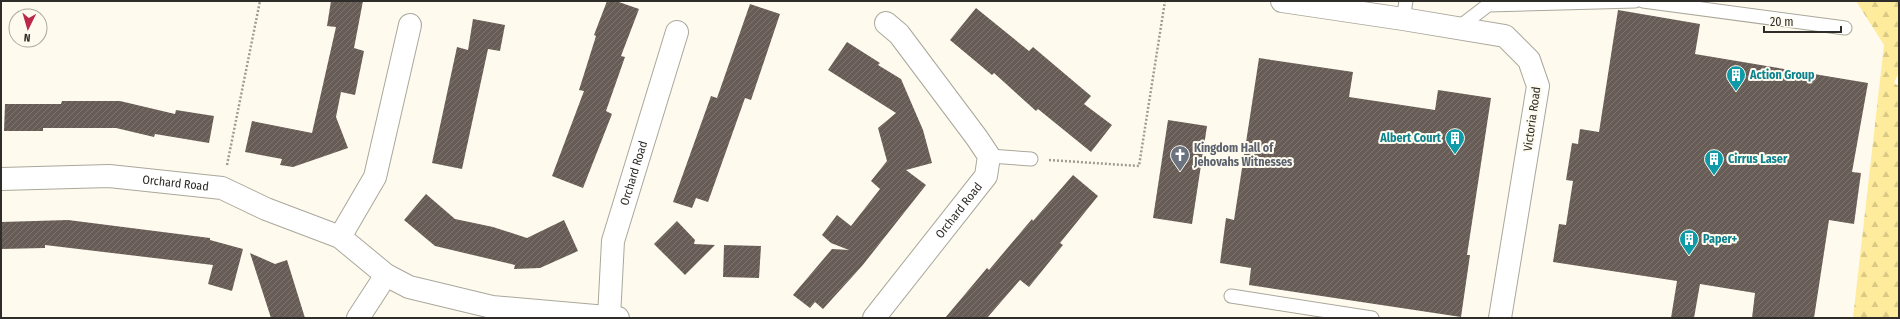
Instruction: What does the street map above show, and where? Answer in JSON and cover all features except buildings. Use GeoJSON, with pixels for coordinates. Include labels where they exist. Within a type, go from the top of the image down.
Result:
{"type":"FeatureCollection","features":[{"type":"Feature","properties":{"kind":"street","name":"Victoria Road"},"geometry":{"type":"LineString","coordinates":[[1282,1],[1405,10],[1458,28],[1505,36],[1529,60],[1538,86],[1500,318]]}},
{"type":"Feature","properties":{"kind":"street"},"geometry":{"type":"LineString","coordinates":[[886,23],[899,34],[977,138],[988,156]]}},
{"type":"Feature","properties":{"kind":"street"},"geometry":{"type":"LineString","coordinates":[[340,237],[375,177],[410,25]]}},
{"type":"Feature","properties":{"kind":"street","name":"Orchard Road"},"geometry":{"type":"LineString","coordinates":[[1,179],[110,176],[222,188],[266,209],[340,237],[386,275],[409,287],[492,307],[614,318],[613,241],[677,32]]}},
{"type":"Feature","properties":{"kind":"street","name":"Orchard Road"},"geometry":{"type":"LineString","coordinates":[[874,318],[986,176],[988,156]]}},
{"type":"Feature","properties":{"kind":"street"},"geometry":{"type":"LineString","coordinates":[[358,318],[386,275]]}},
{"type":"Feature","properties":{"kind":"lane"},"geometry":{"type":"LineString","coordinates":[[1458,28],[1488,5],[1635,1]]}},
{"type":"Feature","properties":{"kind":"lane"},"geometry":{"type":"LineString","coordinates":[[1643,1],[1844,28]]}},
{"type":"Feature","properties":{"kind":"lane"},"geometry":{"type":"LineString","coordinates":[[988,156],[1031,159]]}},
{"type":"Feature","properties":{"kind":"lane"},"geometry":{"type":"LineString","coordinates":[[1231,296],[1372,318]]}},
{"type":"Feature","properties":{"kind":"path"},"geometry":{"type":"LineString","coordinates":[[222,188],[260,1]]}},
{"type":"Feature","properties":{"kind":"path"},"geometry":{"type":"LineString","coordinates":[[1031,159],[1139,166],[1165,1]]}},
{"type":"Feature","properties":{"kind":"green space"},"geometry":{"type":"Polygon","coordinates":[[[1856,1],[1899,1],[1899,72],[1894,83],[1899,86],[1899,318],[1853,318],[1884,45],[1856,1]]]}},
{"type":"Feature","properties":{"kind":"place","name":"Action Group"},"geometry":{"type":"Point","coordinates":[1736,92]}},
{"type":"Feature","properties":{"kind":"place","name":"Albert Court"},"geometry":{"type":"Point","coordinates":[1455,155]}},
{"type":"Feature","properties":{"kind":"place","name":"Kingdom Hall of Jehovahs Witnesses"},"geometry":{"type":"Point","coordinates":[1180,172]}},
{"type":"Feature","properties":{"kind":"place","name":"Cirrus Laser"},"geometry":{"type":"Point","coordinates":[1714,176]}},
{"type":"Feature","properties":{"kind":"place","name":"Paper+"},"geometry":{"type":"Point","coordinates":[1689,256]}}]}
